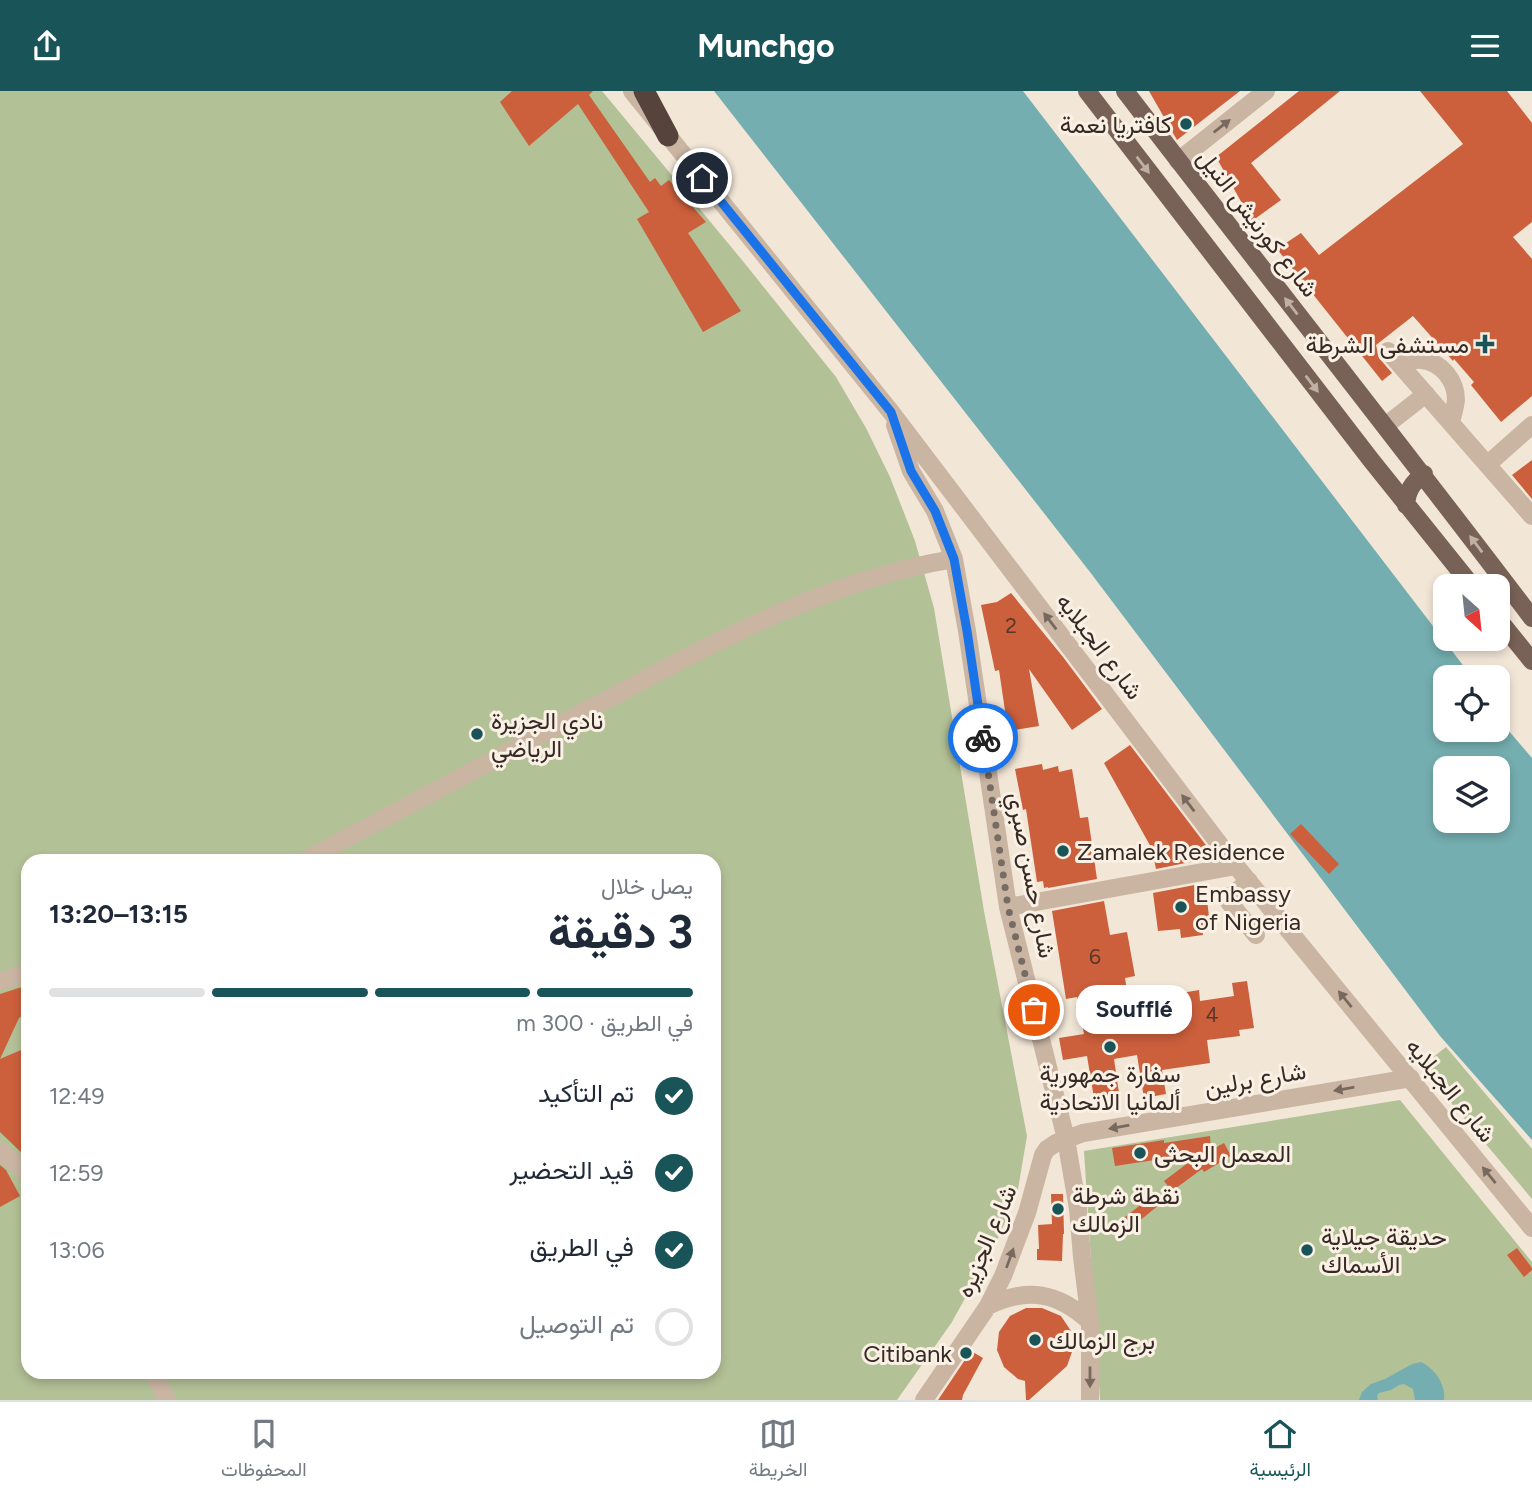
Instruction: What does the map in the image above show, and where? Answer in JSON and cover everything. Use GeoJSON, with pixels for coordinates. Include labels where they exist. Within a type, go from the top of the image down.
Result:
{"type":"FeatureCollection","features":[{"type":"Feature","properties":{"kind":"highway"},"geometry":{"type":"LineString","coordinates":[[644,91],[668,137]]}},
{"type":"Feature","properties":{"kind":"main road"},"geometry":{"type":"LineString","coordinates":[[1087,91],[1371,460],[1462,574]]}},
{"type":"Feature","properties":{"kind":"main road","name":"شارع كورنيش النيل"},"geometry":{"type":"LineString","coordinates":[[1125,91],[1424,474],[1532,618]]}},
{"type":"Feature","properties":{"kind":"main road"},"geometry":{"type":"LineString","coordinates":[[1371,460],[1388,458],[1404,450]]}},
{"type":"Feature","properties":{"kind":"main road"},"geometry":{"type":"LineString","coordinates":[[1406,505],[1410,487],[1424,474]]}},
{"type":"Feature","properties":{"kind":"main road"},"geometry":{"type":"LineString","coordinates":[[1510,634],[1532,661]]}},
{"type":"Feature","properties":{"kind":"street","name":"شارع الجبلايه"},"geometry":{"type":"LineString","coordinates":[[632,91],[891,412],[1236,866],[1532,1229]]}},
{"type":"Feature","properties":{"kind":"street"},"geometry":{"type":"LineString","coordinates":[[1178,161],[1266,91]]}},
{"type":"Feature","properties":{"kind":"street"},"geometry":{"type":"LineString","coordinates":[[1451,422],[1456,403],[1449,377],[1427,361],[1394,357],[1532,516]]}},
{"type":"Feature","properties":{"kind":"street"},"geometry":{"type":"LineString","coordinates":[[1385,426],[1426,394]]}},
{"type":"Feature","properties":{"kind":"street","name":"شارع حسن صبري"},"geometry":{"type":"LineString","coordinates":[[891,412],[911,471],[935,511],[954,559],[1008,907],[1066,1139],[1078,1209],[1090,1322],[1090,1400]]}},
{"type":"Feature","properties":{"kind":"street"},"geometry":{"type":"LineString","coordinates":[[1488,464],[1532,425]]}},
{"type":"Feature","properties":{"kind":"street"},"geometry":{"type":"LineString","coordinates":[[317,854],[657,672],[764,619],[848,586],[954,559]]}},
{"type":"Feature","properties":{"kind":"street"},"geometry":{"type":"LineString","coordinates":[[1008,907],[1236,866]]}},
{"type":"Feature","properties":{"kind":"street"},"geometry":{"type":"LineString","coordinates":[[1248,881],[1230,897],[1229,902],[1256,935]]}},
{"type":"Feature","properties":{"kind":"street"},"geometry":{"type":"LineString","coordinates":[[0,981],[21,975]]}},
{"type":"Feature","properties":{"kind":"street","name":"شارع برلين"},"geometry":{"type":"LineString","coordinates":[[1066,1139],[1083,1133],[1411,1079]]}},
{"type":"Feature","properties":{"kind":"street","name":"شارع الجزيره"},"geometry":{"type":"LineString","coordinates":[[924,1400],[988,1306],[1003,1276],[1027,1213],[1043,1155],[1051,1145],[1066,1139]]}},
{"type":"Feature","properties":{"kind":"street"},"geometry":{"type":"LineString","coordinates":[[0,1151],[21,1168]]}},
{"type":"Feature","properties":{"kind":"street"},"geometry":{"type":"LineString","coordinates":[[988,1306],[1002,1299],[1034,1294],[1065,1302],[1090,1322]]}},
{"type":"Feature","properties":{"kind":"street"},"geometry":{"type":"LineString","coordinates":[[156,1379],[167,1400]]}},
{"type":"Feature","properties":{"kind":"green space","name":"نادي الجزيرة الرياضي"},"geometry":{"type":"Polygon","coordinates":[[[0,91],[602,91],[836,377],[866,428],[890,477],[915,541],[934,608],[984,911],[1027,1136],[1017,1195],[998,1238],[952,1322],[897,1400],[0,1400],[0,91]]]}},
{"type":"Feature","properties":{"kind":"green space"},"geometry":{"type":"Polygon","coordinates":[[[1446,1047],[1532,1149],[1532,1199],[1421,1067],[1446,1047]]]}},
{"type":"Feature","properties":{"kind":"green space","name":"حديقة جيلاية الأسماك"},"geometry":{"type":"Polygon","coordinates":[[[1400,1100],[1532,1262],[1532,1400],[1100,1400],[1084,1151],[1400,1100]]]}},
{"type":"Feature","properties":{"kind":"water"},"geometry":{"type":"Polygon","coordinates":[[[714,91],[1023,91],[1433,626],[1433,651],[1452,651],[1463,665],[1433,665],[1433,742],[1510,742],[1510,732],[1532,758],[1532,1140],[1440,1036],[1090,572],[714,91]]]}},
{"type":"Feature","properties":{"kind":"water"},"geometry":{"type":"Polygon","coordinates":[[[1421,1362],[1438,1378],[1443,1388],[1444,1400],[1415,1400],[1413,1389],[1404,1384],[1379,1393],[1378,1400],[1359,1400],[1362,1392],[1371,1384],[1421,1362]]]}},
{"type":"Feature","properties":{"kind":"building"},"geometry":{"type":"Polygon","coordinates":[[[512,91],[593,91],[589,95],[650,182],[655,178],[661,186],[669,180],[706,222],[688,233],[741,311],[703,332],[637,219],[649,212],[578,104],[529,146],[500,102],[512,91]]]}},
{"type":"Feature","properties":{"kind":"building"},"geometry":{"type":"Polygon","coordinates":[[[1149,91],[1240,91],[1177,140],[1149,91]]]}},
{"type":"Feature","properties":{"kind":"building"},"geometry":{"type":"Polygon","coordinates":[[[1299,91],[1340,91],[1251,163],[1281,200],[1252,221],[1216,157],[1299,91]]]}},
{"type":"Feature","properties":{"kind":"building"},"geometry":{"type":"Polygon","coordinates":[[[1420,91],[1507,91],[1532,123],[1532,222],[1513,237],[1532,259],[1532,396],[1501,422],[1471,385],[1474,382],[1413,316],[1376,345],[1379,358],[1392,373],[1382,381],[1277,249],[1301,233],[1319,255],[1463,144],[1420,91]]]}},
{"type":"Feature","properties":{"kind":"building"},"geometry":{"type":"Polygon","coordinates":[[[1532,460],[1532,499],[1512,475],[1532,460]]]}},
{"type":"Feature","properties":{"kind":"building"},"geometry":{"type":"Polygon","coordinates":[[[1011,593],[1102,709],[1072,730],[1029,669],[1039,726],[1008,731],[999,670],[995,671],[981,605],[997,602],[1011,593]]]}},
{"type":"Feature","properties":{"kind":"building"},"geometry":{"type":"Polygon","coordinates":[[[1130,745],[1215,857],[1156,869],[1152,849],[1104,763],[1130,745]]]}},
{"type":"Feature","properties":{"kind":"building","name":"Zamalek Residence"},"geometry":{"type":"Polygon","coordinates":[[[1042,764],[1043,770],[1058,766],[1059,772],[1072,769],[1080,818],[1088,817],[1097,879],[1048,888],[1044,888],[1043,881],[1037,882],[1026,809],[1023,810],[1015,769],[1042,764]]]}},
{"type":"Feature","properties":{"kind":"building"},"geometry":{"type":"Polygon","coordinates":[[[1301,824],[1339,864],[1329,874],[1290,834],[1301,824]]]}},
{"type":"Feature","properties":{"kind":"building","name":"Embassy of Nigeria"},"geometry":{"type":"Polygon","coordinates":[[[1205,883],[1210,925],[1202,926],[1203,935],[1181,938],[1180,929],[1158,931],[1153,893],[1205,883]]]}},
{"type":"Feature","properties":{"kind":"building"},"geometry":{"type":"Polygon","coordinates":[[[1104,901],[1110,935],[1127,932],[1135,976],[1125,978],[1129,1004],[1199,990],[1200,1001],[1234,996],[1232,983],[1247,981],[1254,1028],[1239,1030],[1240,1036],[1207,1040],[1210,1063],[1162,1070],[1166,1094],[1144,1098],[1137,1055],[1114,1059],[1120,1100],[1095,1104],[1087,1056],[1063,1060],[1059,1038],[1084,1034],[1077,997],[1066,999],[1052,911],[1104,901]]]}},
{"type":"Feature","properties":{"kind":"building"},"geometry":{"type":"Polygon","coordinates":[[[21,987],[19,1018],[0,1059],[0,994],[21,987]]]}},
{"type":"Feature","properties":{"kind":"building"},"geometry":{"type":"Polygon","coordinates":[[[21,1050],[21,1152],[0,1132],[0,1059],[21,1050]]]}},
{"type":"Feature","properties":{"kind":"building"},"geometry":{"type":"Polygon","coordinates":[[[1210,1136],[1211,1150],[1224,1143],[1231,1156],[1204,1172],[1202,1169],[1172,1191],[1164,1181],[1201,1153],[1115,1166],[1112,1148],[1210,1136]]]}},
{"type":"Feature","properties":{"kind":"building"},"geometry":{"type":"Polygon","coordinates":[[[0,1165],[6,1170],[20,1196],[0,1207],[0,1165]]]}},
{"type":"Feature","properties":{"kind":"building"},"geometry":{"type":"Polygon","coordinates":[[[1051,1194],[1063,1194],[1062,1261],[1037,1260],[1038,1225],[1052,1224],[1051,1194]]]}},
{"type":"Feature","properties":{"kind":"building"},"geometry":{"type":"Polygon","coordinates":[[[1152,1196],[1159,1205],[1133,1226],[1125,1217],[1152,1196]]]}},
{"type":"Feature","properties":{"kind":"building"},"geometry":{"type":"Polygon","coordinates":[[[1517,1248],[1532,1268],[1524,1277],[1507,1255],[1517,1248]]]}},
{"type":"Feature","properties":{"kind":"building","name":"برج الزمالك"},"geometry":{"type":"Polygon","coordinates":[[[1026,1308],[1042,1308],[1061,1316],[1071,1331],[1073,1349],[1067,1366],[1029,1400],[1026,1400],[1025,1381],[1018,1379],[1004,1367],[997,1350],[999,1332],[1010,1316],[1026,1308]]]}},
{"type":"Feature","properties":{"kind":"building"},"geometry":{"type":"Polygon","coordinates":[[[971,1351],[983,1358],[962,1400],[938,1400],[971,1351]]]}},
{"type":"Feature","properties":{"kind":"way so far"},"geometry":{"type":"LineString","coordinates":[[983,738],[1008,907],[1034,1010]]}},
{"type":"Feature","properties":{"kind":"place","name":"كافتريا نعمة"},"geometry":{"type":"Point","coordinates":[1186,124]}},
{"type":"Feature","properties":{"kind":"place","name":"مستشفى الشرطة"},"geometry":{"type":"Point","coordinates":[1485,344]}},
{"type":"Feature","properties":{"kind":"place","name":"نادي الجزيرة الرياضي"},"geometry":{"type":"Point","coordinates":[477,734]}},
{"type":"Feature","properties":{"kind":"place","name":"Zamalek Residence"},"geometry":{"type":"Point","coordinates":[1063,851]}},
{"type":"Feature","properties":{"kind":"place","name":"Embassy of Nigeria"},"geometry":{"type":"Point","coordinates":[1181,907]}},
{"type":"Feature","properties":{"kind":"place","name":"Soufflé"},"geometry":{"type":"Point","coordinates":[1034,1010]}},
{"type":"Feature","properties":{"kind":"place","name":"سفارة جمهورية ألمانيا الاتحادية"},"geometry":{"type":"Point","coordinates":[1110,1047]}},
{"type":"Feature","properties":{"kind":"place","name":"المعمل البحثى"},"geometry":{"type":"Point","coordinates":[1140,1153]}},
{"type":"Feature","properties":{"kind":"place","name":"نقطة شرطة الزمالك"},"geometry":{"type":"Point","coordinates":[1058,1209]}},
{"type":"Feature","properties":{"kind":"place","name":"حديقة جيلاية الأسماك"},"geometry":{"type":"Point","coordinates":[1307,1250]}},
{"type":"Feature","properties":{"kind":"place","name":"برج الزمالك"},"geometry":{"type":"Point","coordinates":[1035,1340]}},
{"type":"Feature","properties":{"kind":"place","name":"Citibank"},"geometry":{"type":"Point","coordinates":[966,1353]}},
{"type":"Feature","properties":{"kind":"route"},"geometry":{"type":"LineString","coordinates":[[702,178],[891,412],[911,471],[935,511],[954,559],[983,738]]}}]}
